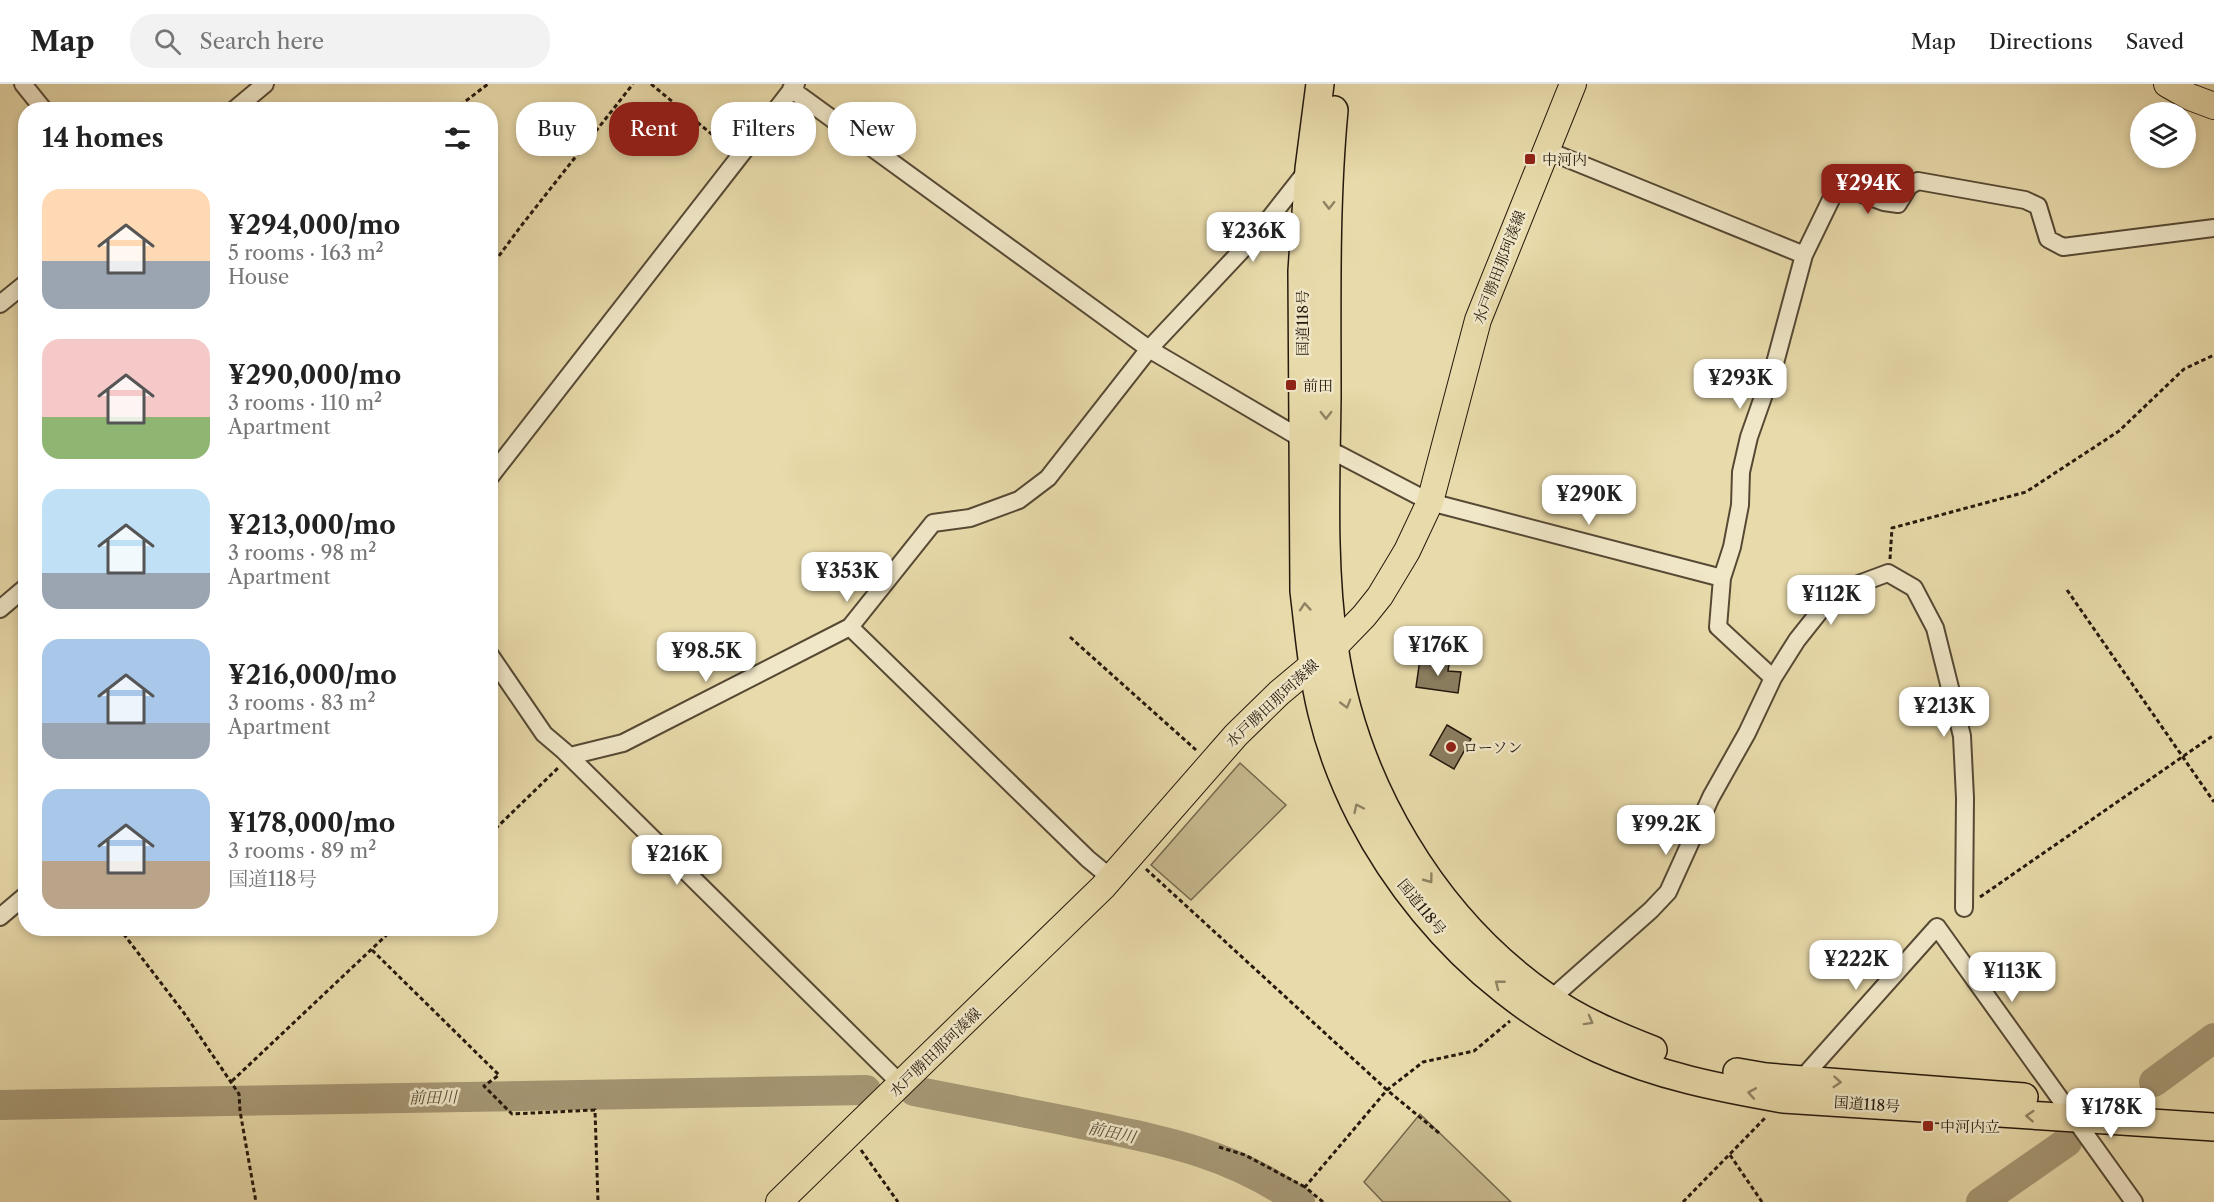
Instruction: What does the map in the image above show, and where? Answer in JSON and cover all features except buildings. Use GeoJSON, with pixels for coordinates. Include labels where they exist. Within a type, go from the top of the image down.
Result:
{"type":"FeatureCollection","features":[{"type":"Feature","properties":{"kind":"highway","name":"国道118号"},"geometry":{"type":"LineString","coordinates":[[1320,84],[1309,169],[1302,270],[1314,444],[1334,646],[1356,741],[1371,778],[1420,867],[1474,935],[1509,968],[1537,1006],[1673,1058],[1766,1077],[1802,1079],[2214,1126]]}},
{"type":"Feature","properties":{"kind":"highway","name":"国道118号"},"geometry":{"type":"LineString","coordinates":[[1337,84],[1330,149],[1304,591],[1312,665],[1322,712],[1341,772],[1385,860],[1437,929],[1467,959],[1599,1049],[1665,1074],[1718,1087],[1783,1099],[2068,1109],[2214,1108]]}},
{"type":"Feature","properties":{"kind":"main road","name":"水戸勝田那珂湊線"},"geometry":{"type":"LineString","coordinates":[[779,1202],[902,1085],[1111,878],[1210,763],[1264,707],[1334,646],[1364,616],[1390,581],[1430,502],[1478,320],[1573,84]]}},
{"type":"Feature","properties":{"kind":"main road"},"geometry":{"type":"LineString","coordinates":[[2167,84],[2214,106]]}},
{"type":"Feature","properties":{"kind":"street"},"geometry":{"type":"LineString","coordinates":[[23,84],[38,102]]}},
{"type":"Feature","properties":{"kind":"street"},"geometry":{"type":"LineString","coordinates":[[244,102],[265,84]]}},
{"type":"Feature","properties":{"kind":"street"},"geometry":{"type":"LineString","coordinates":[[498,467],[794,87],[1149,349],[1314,444],[1430,502],[1722,578]]}},
{"type":"Feature","properties":{"kind":"street"},"geometry":{"type":"LineString","coordinates":[[570,756],[623,743],[850,627],[933,523],[970,518],[1019,500],[1048,478],[1149,349],[1258,232],[1288,198],[1309,169],[1330,149]]}},
{"type":"Feature","properties":{"kind":"street"},"geometry":{"type":"LineString","coordinates":[[1546,150],[1804,255]]}},
{"type":"Feature","properties":{"kind":"street"},"geometry":{"type":"LineString","coordinates":[[1773,678],[1718,627],[1722,578],[1732,547],[1740,505],[1740,472],[1749,437],[1775,363],[1804,255],[1838,185],[1884,202],[1898,204],[1909,186],[1918,181],[2025,200],[2038,206],[2048,239],[2063,247],[2214,228]]}},
{"type":"Feature","properties":{"kind":"street"},"geometry":{"type":"LineString","coordinates":[[0,304],[18,289]]}},
{"type":"Feature","properties":{"kind":"street"},"geometry":{"type":"LineString","coordinates":[[1537,1006],[1651,910],[1668,892],[1711,797],[1747,733],[1773,678],[1797,640],[1824,606],[1845,590],[1888,573],[1914,588],[1935,628],[1962,736],[1965,798],[1964,908]]}},
{"type":"Feature","properties":{"kind":"street"},"geometry":{"type":"LineString","coordinates":[[0,609],[18,594]]}},
{"type":"Feature","properties":{"kind":"street"},"geometry":{"type":"LineString","coordinates":[[850,627],[1088,859],[1111,878]]}},
{"type":"Feature","properties":{"kind":"street"},"geometry":{"type":"LineString","coordinates":[[498,667],[544,734],[570,756],[902,1085]]}},
{"type":"Feature","properties":{"kind":"street"},"geometry":{"type":"LineString","coordinates":[[0,917],[18,902]]}},
{"type":"Feature","properties":{"kind":"street"},"geometry":{"type":"LineString","coordinates":[[1783,1099],[1937,927],[2134,1202]]}},
{"type":"Feature","properties":{"kind":"path"},"geometry":{"type":"LineString","coordinates":[[464,102],[488,84]]}},
{"type":"Feature","properties":{"kind":"path"},"geometry":{"type":"LineString","coordinates":[[498,257],[633,84]]}},
{"type":"Feature","properties":{"kind":"path"},"geometry":{"type":"LineString","coordinates":[[651,84],[739,157]]}},
{"type":"Feature","properties":{"kind":"path"},"geometry":{"type":"LineString","coordinates":[[1888,573],[1892,528],[2026,492],[2119,431],[2184,369],[2214,355]]}},
{"type":"Feature","properties":{"kind":"path"},"geometry":{"type":"LineString","coordinates":[[2067,590],[2214,802]]}},
{"type":"Feature","properties":{"kind":"path"},"geometry":{"type":"LineString","coordinates":[[1070,637],[1210,763]]}},
{"type":"Feature","properties":{"kind":"path"},"geometry":{"type":"LineString","coordinates":[[1964,908],[2214,735]]}},
{"type":"Feature","properties":{"kind":"path"},"geometry":{"type":"LineString","coordinates":[[498,826],[570,756]]}},
{"type":"Feature","properties":{"kind":"path"},"geometry":{"type":"LineString","coordinates":[[1131,856],[1387,1090],[1439,1133]]}},
{"type":"Feature","properties":{"kind":"path"},"geometry":{"type":"LineString","coordinates":[[125,936],[184,1013],[239,1094],[256,1202]]}},
{"type":"Feature","properties":{"kind":"path"},"geometry":{"type":"LineString","coordinates":[[232,1081],[386,936]]}},
{"type":"Feature","properties":{"kind":"path"},"geometry":{"type":"LineString","coordinates":[[372,950],[499,1075],[484,1086],[512,1114],[595,1110],[597,1202]]}},
{"type":"Feature","properties":{"kind":"path"},"geometry":{"type":"LineString","coordinates":[[1305,1187],[1387,1090],[1423,1062],[1474,1051],[1537,1006]]}},
{"type":"Feature","properties":{"kind":"path"},"geometry":{"type":"LineString","coordinates":[[1683,1202],[1783,1099]]}},
{"type":"Feature","properties":{"kind":"path"},"geometry":{"type":"LineString","coordinates":[[849,1134],[898,1202]]}},
{"type":"Feature","properties":{"kind":"path"},"geometry":{"type":"LineString","coordinates":[[1219,1147],[1245,1155],[1305,1187],[1323,1202]]}},
{"type":"Feature","properties":{"kind":"path"},"geometry":{"type":"LineString","coordinates":[[1730,1155],[1762,1202]]}},
{"type":"Feature","properties":{"kind":"shaded area"},"geometry":{"type":"Polygon","coordinates":[[[1240,763],[1286,805],[1191,900],[1151,865],[1240,763]]]}},
{"type":"Feature","properties":{"kind":"shaded area"},"geometry":{"type":"Polygon","coordinates":[[[1420,1114],[1511,1202],[1383,1202],[1364,1182],[1420,1114]]]}},
{"type":"Feature","properties":{"kind":"waterway","name":"前田川"},"geometry":{"type":"LineString","coordinates":[[2154,1082],[2214,1038]]}},
{"type":"Feature","properties":{"kind":"waterway","name":"前田川"},"geometry":{"type":"LineString","coordinates":[[0,1105],[866,1090]]}},
{"type":"Feature","properties":{"kind":"waterway","name":"前田川"},"geometry":{"type":"LineString","coordinates":[[914,1091],[1137,1135],[1193,1150],[1246,1171],[1300,1202]]}},
{"type":"Feature","properties":{"kind":"waterway","name":"前田川"},"geometry":{"type":"LineString","coordinates":[[1981,1202],[2067,1142]]}},
{"type":"Feature","properties":{"kind":"place","name":"中河内"},"geometry":{"type":"Point","coordinates":[1530,159]}},
{"type":"Feature","properties":{"kind":"place","name":"前田"},"geometry":{"type":"Point","coordinates":[1291,385]}},
{"type":"Feature","properties":{"kind":"place","name":"ローソン"},"geometry":{"type":"Point","coordinates":[1451,747]}},
{"type":"Feature","properties":{"kind":"place","name":"中河内立"},"geometry":{"type":"Point","coordinates":[1928,1126]}}]}
